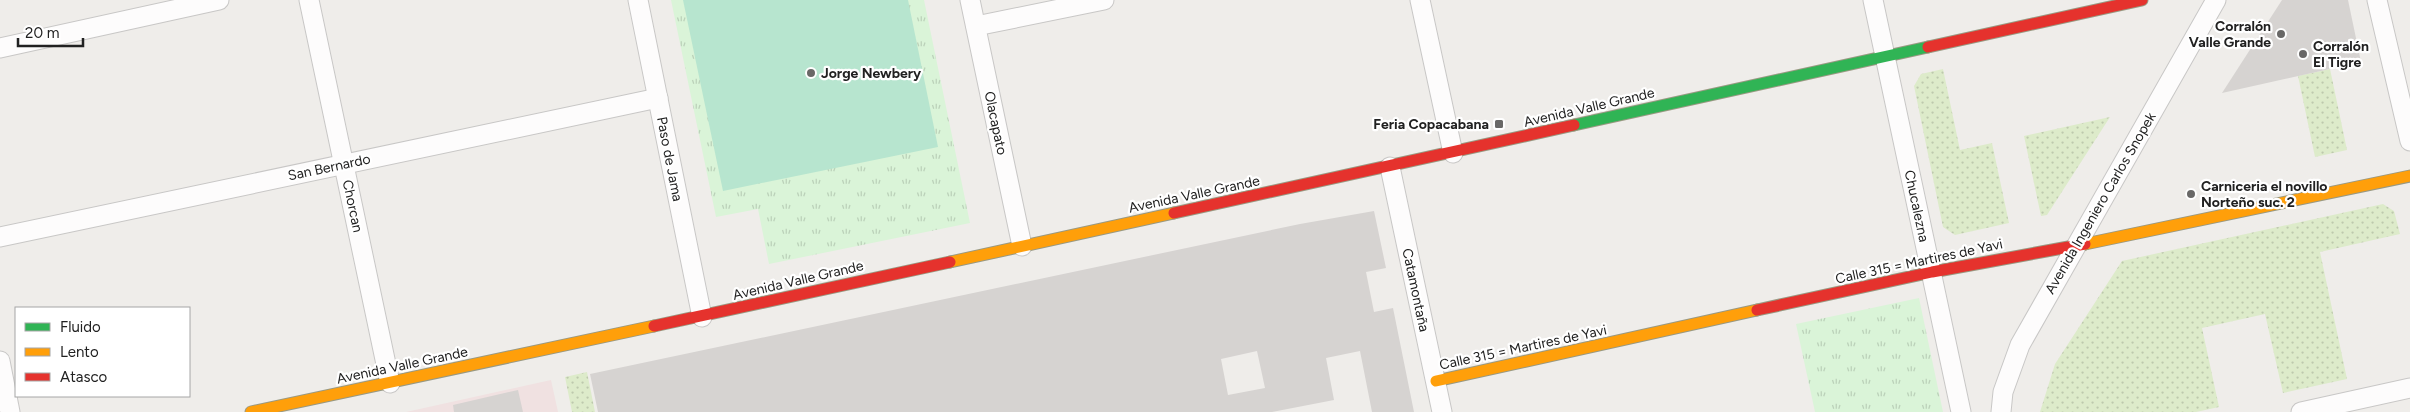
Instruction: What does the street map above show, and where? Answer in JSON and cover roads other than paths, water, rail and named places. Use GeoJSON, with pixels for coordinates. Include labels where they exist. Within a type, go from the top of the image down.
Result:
{"type":"FeatureCollection","features":[{"type":"Feature","properties":{"kind":"street"},"geometry":{"type":"LineString","coordinates":[[0,48],[219,0]]}},
{"type":"Feature","properties":{"kind":"street","name":"Chorcan"},"geometry":{"type":"LineString","coordinates":[[310,0],[390,383]]}},
{"type":"Feature","properties":{"kind":"street","name":"Paso de Jama"},"geometry":{"type":"LineString","coordinates":[[638,0],[702,317]]}},
{"type":"Feature","properties":{"kind":"street","name":"Olacapato"},"geometry":{"type":"LineString","coordinates":[[970,0],[1022,246]]}},
{"type":"Feature","properties":{"kind":"street"},"geometry":{"type":"LineString","coordinates":[[976,26],[1104,0]]}},
{"type":"Feature","properties":{"kind":"street"},"geometry":{"type":"LineString","coordinates":[[1420,0],[1453,153]]}},
{"type":"Feature","properties":{"kind":"street","name":"Chucalezna"},"geometry":{"type":"LineString","coordinates":[[1872,0],[1961,412]]}},
{"type":"Feature","properties":{"kind":"street","name":"Avenida Valle Grande"},"geometry":{"type":"LineString","coordinates":[[251,412],[702,317],[2142,0]]}},
{"type":"Feature","properties":{"kind":"street","name":"Avenida Ingeniero Carlos Snopek"},"geometry":{"type":"LineString","coordinates":[[2001,412],[2002,392],[2020,345],[2216,0]]}},
{"type":"Feature","properties":{"kind":"street"},"geometry":{"type":"LineString","coordinates":[[2377,0],[2410,141]]}},
{"type":"Feature","properties":{"kind":"street","name":"San Bernardo"},"geometry":{"type":"LineString","coordinates":[[0,237],[658,98]]}},
{"type":"Feature","properties":{"kind":"street","name":"Catamontaña"},"geometry":{"type":"LineString","coordinates":[[1390,167],[1442,412]]}},
{"type":"Feature","properties":{"kind":"street","name":"Calle 315 = Martires de Yavi"},"geometry":{"type":"LineString","coordinates":[[1436,381],[1932,272],[2075,246],[2410,176]]}},
{"type":"Feature","properties":{"kind":"street"},"geometry":{"type":"LineString","coordinates":[[0,361],[10,412]]}},
{"type":"Feature","properties":{"kind":"street"},"geometry":{"type":"LineString","coordinates":[[2301,412],[2410,388]]}},
{"type":"Feature","properties":{"kind":"place","name":"Corralón Valle Grande"},"geometry":{"type":"Point","coordinates":[2281,34]}},
{"type":"Feature","properties":{"kind":"place","name":"Corralón El Tigre"},"geometry":{"type":"Point","coordinates":[2303,54]}},
{"type":"Feature","properties":{"kind":"place","name":"Jorge Newbery"},"geometry":{"type":"Point","coordinates":[811,73]}},
{"type":"Feature","properties":{"kind":"place","name":"Feria Copacabana"},"geometry":{"type":"Point","coordinates":[1499,124]}},
{"type":"Feature","properties":{"kind":"place","name":"Carniceria el novillo Norteño suc. 2"},"geometry":{"type":"Point","coordinates":[2191,194]}}]}
